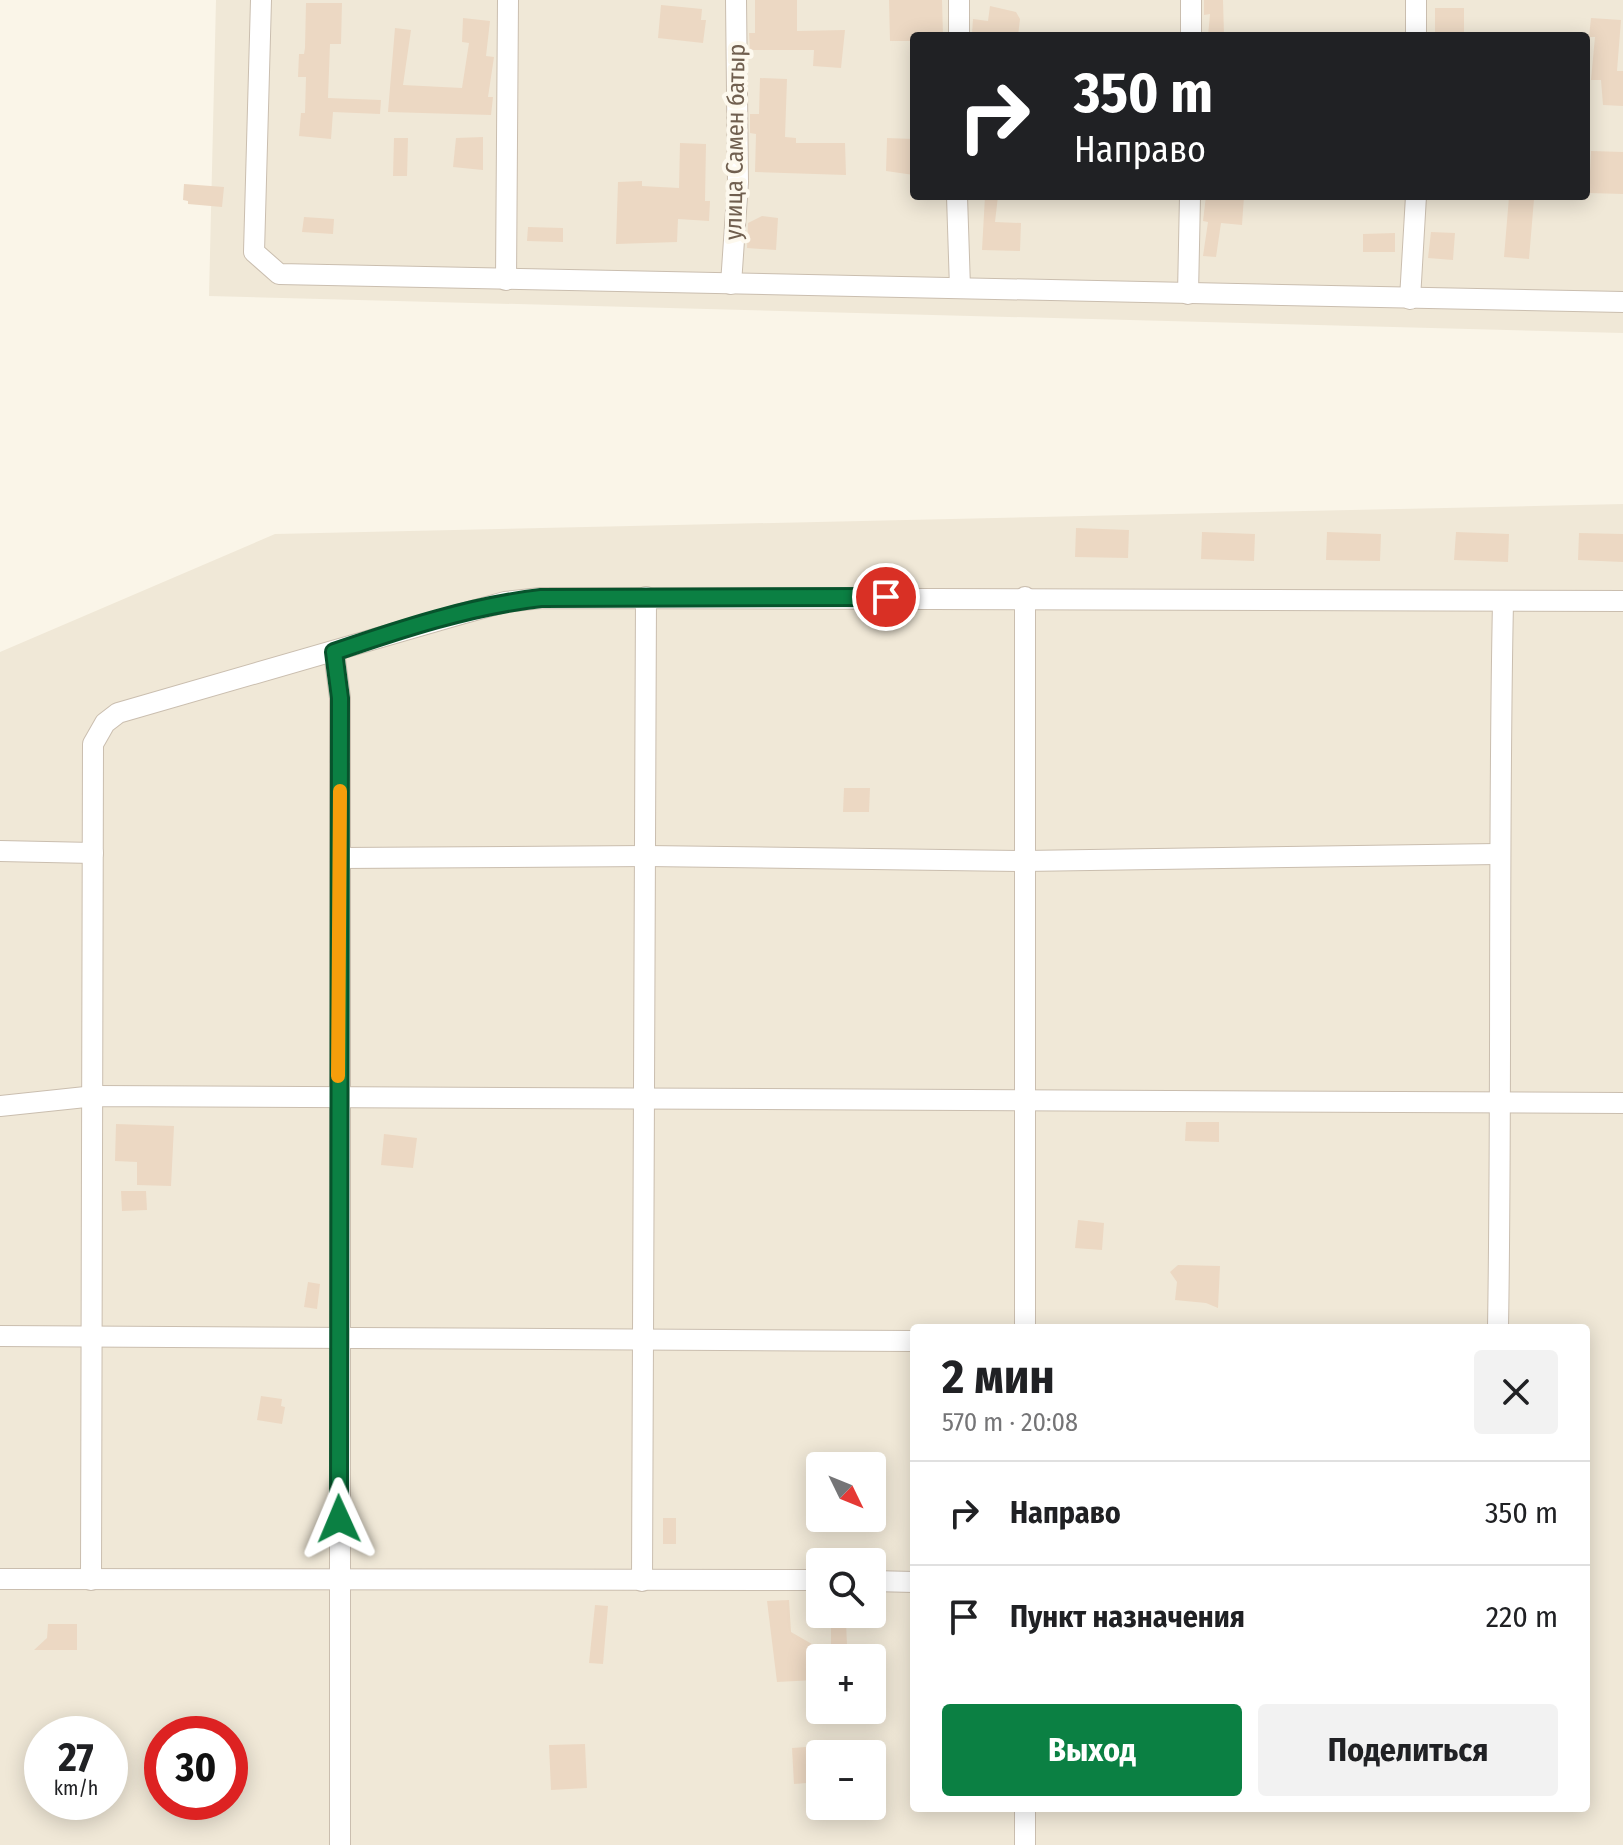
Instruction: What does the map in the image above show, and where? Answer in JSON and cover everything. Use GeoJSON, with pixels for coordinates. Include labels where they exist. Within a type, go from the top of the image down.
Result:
{"type":"FeatureCollection","features":[{"type":"Feature","properties":{"kind":"street"},"geometry":{"type":"LineString","coordinates":[[261,0],[254,252],[279,274],[1623,302]]}},
{"type":"Feature","properties":{"kind":"street"},"geometry":{"type":"LineString","coordinates":[[506,280],[508,0]]}},
{"type":"Feature","properties":{"kind":"street","name":"улица Самен батыр"},"geometry":{"type":"LineString","coordinates":[[731,284],[738,182],[736,0]]}},
{"type":"Feature","properties":{"kind":"street"},"geometry":{"type":"LineString","coordinates":[[959,0],[959,32]]}},
{"type":"Feature","properties":{"kind":"street"},"geometry":{"type":"LineString","coordinates":[[1191,0],[1191,32]]}},
{"type":"Feature","properties":{"kind":"street"},"geometry":{"type":"LineString","coordinates":[[1416,0],[1416,32]]}},
{"type":"Feature","properties":{"kind":"street"},"geometry":{"type":"LineString","coordinates":[[957,200],[960,288]]}},
{"type":"Feature","properties":{"kind":"street"},"geometry":{"type":"LineString","coordinates":[[1188,294],[1190,200]]}},
{"type":"Feature","properties":{"kind":"street"},"geometry":{"type":"LineString","coordinates":[[1410,299],[1416,200]]}},
{"type":"Feature","properties":{"kind":"street"},"geometry":{"type":"LineString","coordinates":[[642,1581],[646,597]]}},
{"type":"Feature","properties":{"kind":"street"},"geometry":{"type":"LineString","coordinates":[[91,1580],[95,1096],[93,744],[105,723],[118,713],[505,602],[646,597],[1623,601]]}},
{"type":"Feature","properties":{"kind":"street"},"geometry":{"type":"LineString","coordinates":[[1025,597],[1025,1324]]}},
{"type":"Feature","properties":{"kind":"street"},"geometry":{"type":"LineString","coordinates":[[1498,1324],[1502,1103],[1497,854],[1503,602]]}},
{"type":"Feature","properties":{"kind":"street"},"geometry":{"type":"LineString","coordinates":[[334,652],[340,698],[339,1845]]}},
{"type":"Feature","properties":{"kind":"street"},"geometry":{"type":"LineString","coordinates":[[0,851],[93,853]]}},
{"type":"Feature","properties":{"kind":"street"},"geometry":{"type":"LineString","coordinates":[[340,858],[647,856],[1024,861],[1497,854]]}},
{"type":"Feature","properties":{"kind":"street"},"geometry":{"type":"LineString","coordinates":[[0,1106],[95,1096],[1623,1103]]}},
{"type":"Feature","properties":{"kind":"street"},"geometry":{"type":"LineString","coordinates":[[0,1336],[910,1341]]}},
{"type":"Feature","properties":{"kind":"street"},"geometry":{"type":"LineString","coordinates":[[0,1579],[806,1580]]}},
{"type":"Feature","properties":{"kind":"street"},"geometry":{"type":"LineString","coordinates":[[886,1581],[910,1582]]}},
{"type":"Feature","properties":{"kind":"street"},"geometry":{"type":"LineString","coordinates":[[1025,1812],[1025,1845]]}},
{"type":"Feature","properties":{"kind":"shaded area"},"geometry":{"type":"Polygon","coordinates":[[[216,0],[1623,0],[1623,333],[209,296],[216,0]]]}},
{"type":"Feature","properties":{"kind":"shaded area"},"geometry":{"type":"Polygon","coordinates":[[[1623,504],[1623,1845],[0,1845],[0,652],[275,534],[1623,504]]]}},
{"type":"Feature","properties":{"kind":"building"},"geometry":{"type":"Polygon","coordinates":[[[755,0],[797,0],[797,31],[845,30],[841,68],[813,66],[814,50],[750,50],[749,33],[755,33],[755,0]]]}},
{"type":"Feature","properties":{"kind":"building"},"geometry":{"type":"Polygon","coordinates":[[[889,0],[942,0],[943,32],[910,32],[910,41],[890,41],[889,0]]]}},
{"type":"Feature","properties":{"kind":"building"},"geometry":{"type":"Polygon","coordinates":[[[1204,0],[1223,0],[1224,32],[1208,32],[1210,14],[1204,15],[1204,0]]]}},
{"type":"Feature","properties":{"kind":"building"},"geometry":{"type":"Polygon","coordinates":[[[306,3],[342,3],[341,44],[330,44],[328,98],[381,100],[380,114],[333,112],[331,139],[299,136],[301,113],[305,113],[306,77],[298,77],[299,54],[304,54],[305,48],[306,3]]]}},
{"type":"Feature","properties":{"kind":"building"},"geometry":{"type":"Polygon","coordinates":[[[661,5],[702,9],[701,20],[706,20],[703,43],[658,38],[661,5]]]}},
{"type":"Feature","properties":{"kind":"building"},"geometry":{"type":"Polygon","coordinates":[[[990,6],[1016,12],[1020,19],[1018,32],[972,32],[973,19],[988,21],[990,6]]]}},
{"type":"Feature","properties":{"kind":"building"},"geometry":{"type":"Polygon","coordinates":[[[1435,8],[1464,8],[1464,32],[1435,32],[1435,8]]]}},
{"type":"Feature","properties":{"kind":"building"},"geometry":{"type":"Polygon","coordinates":[[[463,18],[490,21],[486,56],[494,57],[488,97],[493,97],[491,115],[388,112],[395,28],[411,30],[403,85],[462,88],[469,43],[462,42],[463,18]]]}},
{"type":"Feature","properties":{"kind":"building"},"geometry":{"type":"Polygon","coordinates":[[[1591,18],[1621,20],[1617,71],[1623,71],[1623,106],[1603,105],[1601,80],[1591,80],[1595,37],[1590,37],[1591,18]]]}},
{"type":"Feature","properties":{"kind":"building"},"geometry":{"type":"Polygon","coordinates":[[[760,78],[787,79],[785,137],[796,138],[796,143],[845,143],[846,175],[755,172],[756,134],[750,133],[750,114],[759,114],[760,78]]]}},
{"type":"Feature","properties":{"kind":"building"},"geometry":{"type":"Polygon","coordinates":[[[483,137],[483,170],[453,167],[456,138],[483,137]]]}},
{"type":"Feature","properties":{"kind":"building"},"geometry":{"type":"Polygon","coordinates":[[[394,138],[408,138],[407,176],[393,176],[394,138]]]}},
{"type":"Feature","properties":{"kind":"building"},"geometry":{"type":"Polygon","coordinates":[[[887,138],[910,139],[910,174],[886,171],[887,138]]]}},
{"type":"Feature","properties":{"kind":"building"},"geometry":{"type":"Polygon","coordinates":[[[680,143],[706,144],[705,201],[710,201],[709,221],[678,219],[677,242],[616,244],[618,182],[642,181],[642,186],[679,188],[680,143]]]}},
{"type":"Feature","properties":{"kind":"building"},"geometry":{"type":"Polygon","coordinates":[[[1591,151],[1623,152],[1623,194],[1590,193],[1591,151]]]}},
{"type":"Feature","properties":{"kind":"building"},"geometry":{"type":"Polygon","coordinates":[[[184,184],[224,187],[222,207],[188,204],[183,200],[184,184]]]}},
{"type":"Feature","properties":{"kind":"building"},"geometry":{"type":"Polygon","coordinates":[[[985,200],[998,200],[995,222],[1021,223],[1020,251],[982,250],[985,200]]]}},
{"type":"Feature","properties":{"kind":"building"},"geometry":{"type":"Polygon","coordinates":[[[1206,200],[1244,200],[1242,225],[1221,223],[1216,257],[1203,256],[1208,222],[1203,221],[1206,200]]]}},
{"type":"Feature","properties":{"kind":"building"},"geometry":{"type":"Polygon","coordinates":[[[1509,200],[1534,200],[1529,259],[1504,257],[1509,200]]]}},
{"type":"Feature","properties":{"kind":"building"},"geometry":{"type":"Polygon","coordinates":[[[762,216],[778,218],[776,250],[747,248],[748,223],[762,216]]]}},
{"type":"Feature","properties":{"kind":"building"},"geometry":{"type":"Polygon","coordinates":[[[304,217],[334,219],[333,234],[302,232],[304,217]]]}},
{"type":"Feature","properties":{"kind":"building"},"geometry":{"type":"Polygon","coordinates":[[[528,227],[563,228],[563,242],[527,241],[528,227]]]}},
{"type":"Feature","properties":{"kind":"building"},"geometry":{"type":"Polygon","coordinates":[[[1431,232],[1455,233],[1453,260],[1428,258],[1431,232]]]}},
{"type":"Feature","properties":{"kind":"building"},"geometry":{"type":"Polygon","coordinates":[[[1395,233],[1395,252],[1363,252],[1363,234],[1395,233]]]}},
{"type":"Feature","properties":{"kind":"building"},"geometry":{"type":"Polygon","coordinates":[[[1076,528],[1129,530],[1128,558],[1075,557],[1076,528]]]}},
{"type":"Feature","properties":{"kind":"building"},"geometry":{"type":"Polygon","coordinates":[[[1202,532],[1255,534],[1254,561],[1201,559],[1202,532]]]}},
{"type":"Feature","properties":{"kind":"building"},"geometry":{"type":"Polygon","coordinates":[[[1327,532],[1381,534],[1380,561],[1326,560],[1327,532]]]}},
{"type":"Feature","properties":{"kind":"building"},"geometry":{"type":"Polygon","coordinates":[[[1456,532],[1509,534],[1508,562],[1454,560],[1456,532]]]}},
{"type":"Feature","properties":{"kind":"building"},"geometry":{"type":"Polygon","coordinates":[[[1579,533],[1623,534],[1623,562],[1578,560],[1579,533]]]}},
{"type":"Feature","properties":{"kind":"building"},"geometry":{"type":"Polygon","coordinates":[[[844,788],[870,788],[869,812],[843,812],[844,788]]]}},
{"type":"Feature","properties":{"kind":"building"},"geometry":{"type":"Polygon","coordinates":[[[1186,1122],[1219,1122],[1219,1142],[1185,1141],[1186,1122]]]}},
{"type":"Feature","properties":{"kind":"building"},"geometry":{"type":"Polygon","coordinates":[[[116,1124],[174,1126],[171,1186],[137,1185],[137,1162],[115,1161],[116,1124]]]}},
{"type":"Feature","properties":{"kind":"building"},"geometry":{"type":"Polygon","coordinates":[[[384,1134],[417,1138],[413,1168],[381,1165],[384,1134]]]}},
{"type":"Feature","properties":{"kind":"building"},"geometry":{"type":"Polygon","coordinates":[[[121,1191],[146,1191],[147,1210],[122,1211],[121,1191]]]}},
{"type":"Feature","properties":{"kind":"building"},"geometry":{"type":"Polygon","coordinates":[[[1078,1220],[1104,1223],[1102,1250],[1075,1248],[1078,1220]]]}},
{"type":"Feature","properties":{"kind":"building"},"geometry":{"type":"Polygon","coordinates":[[[1178,1265],[1220,1266],[1218,1308],[1206,1303],[1175,1300],[1177,1282],[1170,1272],[1178,1265]]]}},
{"type":"Feature","properties":{"kind":"building"},"geometry":{"type":"Polygon","coordinates":[[[308,1282],[320,1284],[317,1309],[304,1307],[308,1282]]]}},
{"type":"Feature","properties":{"kind":"building"},"geometry":{"type":"Polygon","coordinates":[[[261,1396],[282,1399],[281,1406],[285,1407],[282,1424],[257,1420],[261,1396]]]}},
{"type":"Feature","properties":{"kind":"building"},"geometry":{"type":"Polygon","coordinates":[[[663,1518],[676,1518],[676,1544],[663,1544],[663,1518]]]}},
{"type":"Feature","properties":{"kind":"building"},"geometry":{"type":"Polygon","coordinates":[[[789,1600],[791,1632],[812,1644],[806,1644],[806,1680],[777,1682],[767,1601],[789,1600]]]}},
{"type":"Feature","properties":{"kind":"building"},"geometry":{"type":"Polygon","coordinates":[[[595,1605],[608,1606],[603,1664],[589,1663],[595,1605]]]}},
{"type":"Feature","properties":{"kind":"building"},"geometry":{"type":"Polygon","coordinates":[[[48,1624],[77,1624],[77,1650],[34,1650],[47,1638],[48,1624]]]}},
{"type":"Feature","properties":{"kind":"building"},"geometry":{"type":"Polygon","coordinates":[[[831,1628],[846,1628],[847,1644],[831,1644],[831,1628]]]}},
{"type":"Feature","properties":{"kind":"building"},"geometry":{"type":"Polygon","coordinates":[[[585,1744],[587,1788],[551,1790],[549,1745],[585,1744]]]}},
{"type":"Feature","properties":{"kind":"building"},"geometry":{"type":"Polygon","coordinates":[[[806,1747],[806,1783],[794,1784],[792,1748],[806,1747]]]}},
{"type":"Feature","properties":{"kind":"slow traffic"},"geometry":{"type":"LineString","coordinates":[[338,1076],[340,791]]}},
{"type":"Feature","properties":{"kind":"route"},"geometry":{"type":"LineString","coordinates":[[339,1519],[340,698],[334,652],[505,602],[541,598],[886,597]]}}]}
